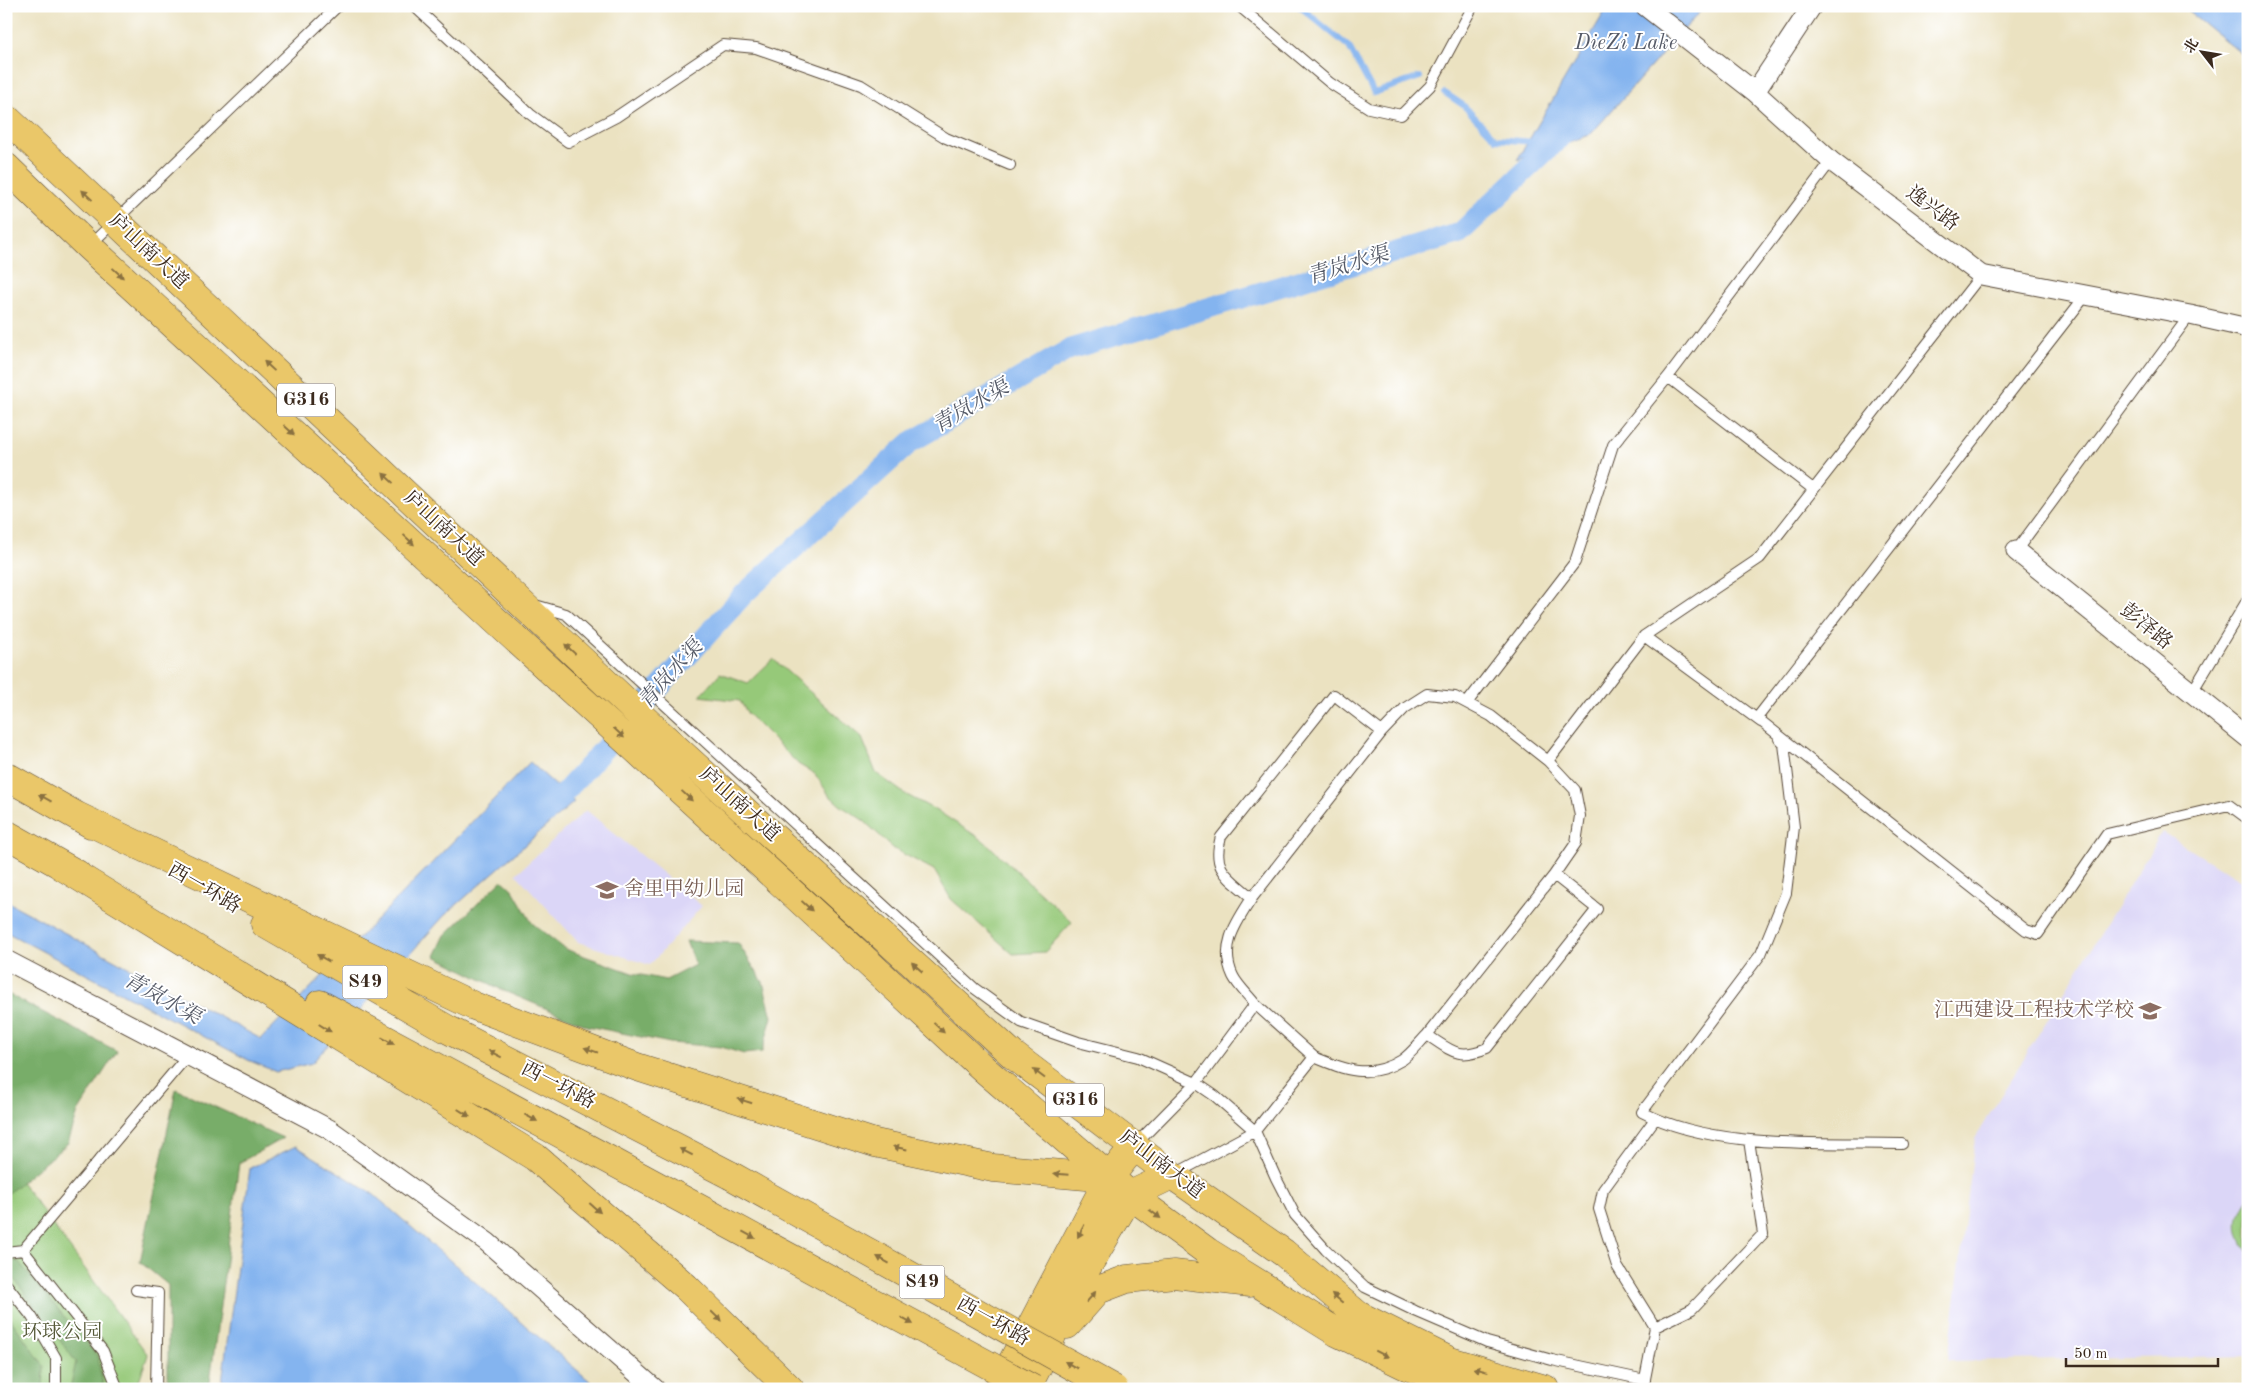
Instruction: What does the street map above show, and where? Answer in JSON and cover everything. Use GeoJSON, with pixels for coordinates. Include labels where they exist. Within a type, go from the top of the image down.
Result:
{"type":"FeatureCollection","features":[{"type":"Feature","properties":{"kind":"highway","name":"庐山南大道"},"geometry":{"type":"LineString","coordinates":[[6,118],[517,599],[613,673],[658,731],[1013,1055],[1172,1176],[1284,1253],[1358,1315],[1450,1361],[1545,1389]]}},
{"type":"Feature","properties":{"kind":"highway","name":"庐山南大道"},"geometry":{"type":"LineString","coordinates":[[6,167],[79,238],[985,1070],[1109,1178],[1185,1236],[1346,1338],[1406,1366],[1474,1389]]}},
{"type":"Feature","properties":{"kind":"highway","name":"西一环路"},"geometry":{"type":"LineString","coordinates":[[6,776],[447,1029],[730,1175],[1114,1389]]}},
{"type":"Feature","properties":{"kind":"highway"},"geometry":{"type":"LineString","coordinates":[[75,815],[474,1006],[637,1067],[875,1143],[993,1168],[1109,1178]]}},
{"type":"Feature","properties":{"kind":"highway","name":"西一环路"},"geometry":{"type":"LineString","coordinates":[[6,834],[60,865],[1033,1389]]}},
{"type":"Feature","properties":{"kind":"highway"},"geometry":{"type":"LineString","coordinates":[[60,865],[535,1157],[686,1287],[790,1389]]}},
{"type":"Feature","properties":{"kind":"highway"},"geometry":{"type":"LineString","coordinates":[[998,1389],[1109,1178],[1135,1146]]}},
{"type":"Feature","properties":{"kind":"highway"},"geometry":{"type":"LineString","coordinates":[[1026,1389],[1048,1347],[1060,1313],[1130,1195],[1172,1176]]}},
{"type":"Feature","properties":{"kind":"highway"},"geometry":{"type":"LineString","coordinates":[[1048,1347],[1098,1290],[1127,1279],[1174,1274],[1257,1283]]}},
{"type":"Feature","properties":{"kind":"street","name":"逸兴路"},"geometry":{"type":"LineString","coordinates":[[1645,6],[1755,92],[1831,161],[1981,276],[2190,315],[2248,328]]}},
{"type":"Feature","properties":{"kind":"street"},"geometry":{"type":"LineString","coordinates":[[1755,92],[1812,6]]}},
{"type":"Feature","properties":{"kind":"street","name":"彭泽路"},"geometry":{"type":"LineString","coordinates":[[2016,551],[2248,738]]}},
{"type":"Feature","properties":{"kind":"street"},"geometry":{"type":"LineString","coordinates":[[6,960],[183,1060],[329,1129],[487,1242],[655,1389]]}},
{"type":"Feature","properties":{"kind":"lane"},"geometry":{"type":"LineString","coordinates":[[6,181],[79,238],[115,221],[338,6]]}},
{"type":"Feature","properties":{"kind":"lane"},"geometry":{"type":"LineString","coordinates":[[414,6],[530,114],[568,142],[616,117],[723,45],[756,48],[861,86],[946,138],[1010,165]]}},
{"type":"Feature","properties":{"kind":"lane"},"geometry":{"type":"LineString","coordinates":[[1238,6],[1330,83],[1368,108],[1402,115],[1431,84],[1473,6]]}},
{"type":"Feature","properties":{"kind":"lane"},"geometry":{"type":"LineString","coordinates":[[1467,703],[1575,562],[1613,445],[1668,377],[1831,161]]}},
{"type":"Feature","properties":{"kind":"lane"},"geometry":{"type":"LineString","coordinates":[[1548,761],[1644,636],[1760,558],[1981,276]]}},
{"type":"Feature","properties":{"kind":"lane"},"geometry":{"type":"LineString","coordinates":[[1756,718],[2086,295]]}},
{"type":"Feature","properties":{"kind":"lane"},"geometry":{"type":"LineString","coordinates":[[2016,551],[2190,315]]}},
{"type":"Feature","properties":{"kind":"lane"},"geometry":{"type":"LineString","coordinates":[[1668,377],[1813,489]]}},
{"type":"Feature","properties":{"kind":"lane"},"geometry":{"type":"LineString","coordinates":[[2192,692],[2248,599]]}},
{"type":"Feature","properties":{"kind":"lane"},"geometry":{"type":"LineString","coordinates":[[1644,636],[1756,718],[2026,930],[2038,934],[2107,834],[2229,805],[2248,818]]}},
{"type":"Feature","properties":{"kind":"lane"},"geometry":{"type":"LineString","coordinates":[[613,673],[686,725],[974,988],[1021,1022],[1078,1042],[1138,1056],[1196,1082],[1215,1096],[1255,1131],[1295,1215],[1326,1250],[1365,1287],[1414,1311],[1487,1342],[1644,1384],[1655,1327],[1617,1266],[1599,1209],[1603,1190],[1655,1119]]}},
{"type":"Feature","properties":{"kind":"lane"},"geometry":{"type":"LineString","coordinates":[[1427,694],[1456,697],[1467,703],[1491,716],[1548,761],[1575,790],[1580,816],[1576,843],[1554,875],[1427,1035],[1403,1060],[1378,1071],[1348,1071],[1314,1057],[1255,1004],[1234,977],[1226,953],[1235,925],[1252,898],[1382,732],[1405,708],[1427,694]]}},
{"type":"Feature","properties":{"kind":"lane"},"geometry":{"type":"LineString","coordinates":[[1252,898],[1220,869],[1216,852],[1221,837],[1334,695],[1382,732]]}},
{"type":"Feature","properties":{"kind":"lane"},"geometry":{"type":"LineString","coordinates":[[1756,718],[1784,744],[1794,826],[1786,893],[1761,954],[1642,1112],[1655,1119],[1697,1131],[1749,1140],[1902,1144]]}},
{"type":"Feature","properties":{"kind":"lane"},"geometry":{"type":"LineString","coordinates":[[1427,1035],[1455,1053],[1470,1055],[1487,1048],[1598,909],[1554,875]]}},
{"type":"Feature","properties":{"kind":"lane"},"geometry":{"type":"LineString","coordinates":[[1135,1146],[1196,1082],[1255,1004]]}},
{"type":"Feature","properties":{"kind":"lane"},"geometry":{"type":"LineString","coordinates":[[1172,1176],[1255,1131],[1314,1057]]}},
{"type":"Feature","properties":{"kind":"lane"},"geometry":{"type":"LineString","coordinates":[[6,1252],[23,1250],[183,1060]]}},
{"type":"Feature","properties":{"kind":"lane"},"geometry":{"type":"LineString","coordinates":[[1655,1327],[1692,1309],[1763,1234],[1749,1140]]}},
{"type":"Feature","properties":{"kind":"lane"},"geometry":{"type":"LineString","coordinates":[[23,1250],[103,1351],[118,1389]]}},
{"type":"Feature","properties":{"kind":"lane"},"geometry":{"type":"LineString","coordinates":[[6,1284],[32,1317],[56,1358],[56,1389]]}},
{"type":"Feature","properties":{"kind":"lane"},"geometry":{"type":"LineString","coordinates":[[136,1290],[158,1293],[156,1389]]}},
{"type":"Feature","properties":{"kind":"shaded area","name":"舍里甲幼儿园"},"geometry":{"type":"Polygon","coordinates":[[[586,810],[702,906],[650,965],[578,942],[516,874],[586,810]]]}},
{"type":"Feature","properties":{"kind":"shaded area","name":"江西建设工程技术学校"},"geometry":{"type":"Polygon","coordinates":[[[2162,832],[2248,885],[2248,1356],[1948,1361],[1975,1138],[2162,832]]]}},
{"type":"Feature","properties":{"kind":"green space"},"geometry":{"type":"Polygon","coordinates":[[[773,659],[862,738],[876,773],[905,794],[939,812],[984,841],[1072,922],[1045,952],[1013,954],[951,899],[934,870],[894,849],[863,820],[841,806],[829,795],[815,774],[798,764],[748,714],[740,701],[700,696],[720,673],[748,683],[773,659]]]}},
{"type":"Feature","properties":{"kind":"green space"},"geometry":{"type":"Polygon","coordinates":[[[502,880],[513,890],[532,923],[565,949],[632,973],[666,980],[695,965],[686,941],[738,943],[763,982],[772,1017],[762,1052],[744,1054],[721,1047],[670,1043],[588,1026],[504,991],[435,956],[445,935],[502,880]]]}},
{"type":"Feature","properties":{"kind":"green space"},"geometry":{"type":"Polygon","coordinates":[[[6,993],[117,1051],[78,1112],[68,1143],[6,1195],[6,993]]]}},
{"type":"Feature","properties":{"kind":"green space"},"geometry":{"type":"Polygon","coordinates":[[[176,1089],[283,1138],[239,1163],[209,1389],[168,1389],[168,1285],[140,1262],[176,1089]]]}},
{"type":"Feature","properties":{"kind":"green space","name":"环球公园"},"geometry":{"type":"Polygon","coordinates":[[[6,1161],[148,1355],[136,1389],[6,1389],[6,1161]]]}},
{"type":"Feature","properties":{"kind":"green space"},"geometry":{"type":"Polygon","coordinates":[[[2248,1199],[2248,1252],[2241,1239],[2238,1226],[2241,1212],[2248,1199]]]}},
{"type":"Feature","properties":{"kind":"green space"},"geometry":{"type":"Polygon","coordinates":[[[6,1261],[18,1261],[97,1356],[104,1389],[70,1389],[76,1362],[6,1268],[6,1261]]]}},
{"type":"Feature","properties":{"kind":"green space"},"geometry":{"type":"Polygon","coordinates":[[[6,1313],[44,1366],[43,1389],[6,1389],[6,1313]]]}},
{"type":"Feature","properties":{"kind":"water","name":"DieZi Lake"},"geometry":{"type":"Polygon","coordinates":[[[1608,6],[1705,6],[1590,135],[1517,160],[1608,6]]]}},
{"type":"Feature","properties":{"kind":"water"},"geometry":{"type":"Polygon","coordinates":[[[2182,6],[2248,6],[2248,59],[2182,6]]]}},
{"type":"Feature","properties":{"kind":"water"},"geometry":{"type":"Polygon","coordinates":[[[530,762],[574,802],[444,916],[312,1063],[276,1072],[248,1060],[6,932],[6,901],[261,1039],[530,762]]]}},
{"type":"Feature","properties":{"kind":"water"},"geometry":{"type":"Polygon","coordinates":[[[296,1146],[373,1194],[599,1389],[221,1389],[250,1168],[296,1146]]]}},
{"type":"Feature","properties":{"kind":"waterway"},"geometry":{"type":"LineString","coordinates":[[1299,6],[1349,47],[1374,93],[1420,77]]}},
{"type":"Feature","properties":{"kind":"waterway"},"geometry":{"type":"LineString","coordinates":[[1445,93],[1463,105],[1496,139],[1534,142]]}},
{"type":"Feature","properties":{"kind":"waterway","name":"青岚水渠"},"geometry":{"type":"LineString","coordinates":[[545,814],[745,593],[911,442],[1070,349],[1460,233],[1568,130]]}},
{"type":"Feature","properties":{"kind":"place","name":"舍里甲幼儿园"},"geometry":{"type":"Point","coordinates":[607,890]}},
{"type":"Feature","properties":{"kind":"place","name":"江西建设工程技术学校"},"geometry":{"type":"Point","coordinates":[2150,1011]}}]}
